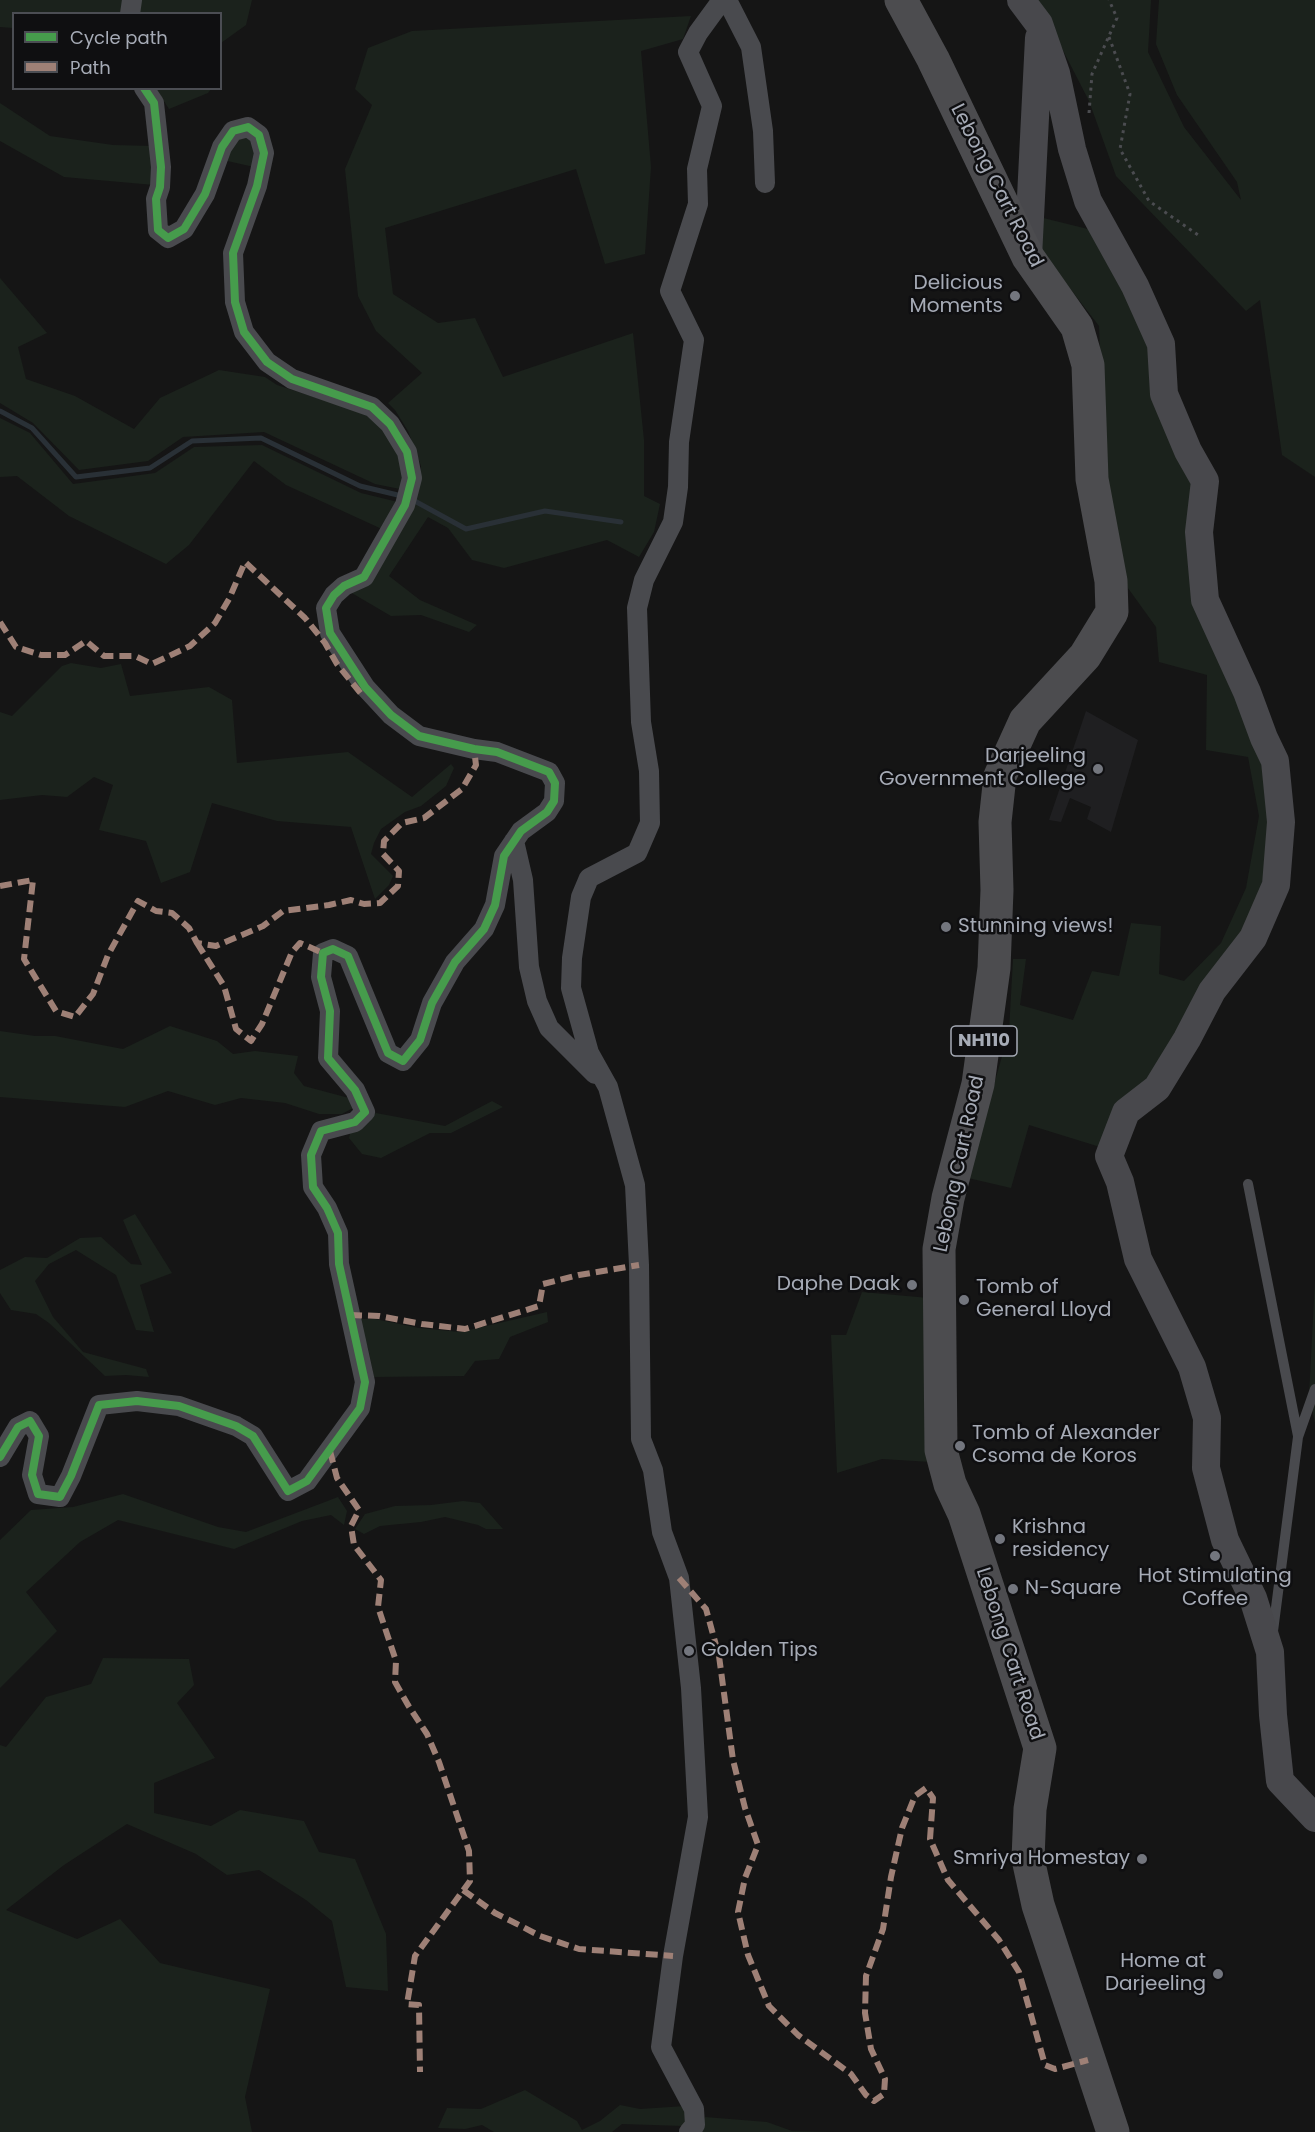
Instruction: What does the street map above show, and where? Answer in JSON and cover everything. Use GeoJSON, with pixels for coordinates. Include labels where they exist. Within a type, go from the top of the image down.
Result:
{"type":"FeatureCollection","features":[{"type":"Feature","properties":{"kind":"highway","name":"Lebong Cart Road"},"geometry":{"type":"LineString","coordinates":[[901,0],[933,59],[1028,258],[1077,327],[1088,365],[1092,479],[1111,581],[1112,612],[1085,656],[1025,721],[1000,776],[995,822],[997,890],[994,968],[978,1084],[948,1198],[939,1249],[941,1450],[950,1484],[964,1514],[1040,1748],[1030,1809],[1028,1859],[1038,1905],[1113,2132]]}},
{"type":"Feature","properties":{"kind":"main road"},"geometry":{"type":"LineString","coordinates":[[1021,0],[1040,24],[1056,73],[1072,149],[1088,201],[1135,286],[1161,344],[1164,394],[1188,451],[1205,481],[1199,532],[1205,600],[1247,692],[1275,761],[1281,822],[1276,885],[1253,938],[1212,991],[1187,1040],[1157,1088],[1126,1112],[1109,1156],[1120,1182],[1138,1259],[1192,1367],[1207,1418],[1206,1468],[1225,1540],[1253,1598],[1270,1652],[1273,1715],[1280,1781],[1315,1818]]}},
{"type":"Feature","properties":{"kind":"main road"},"geometry":{"type":"LineString","coordinates":[[1028,258],[1040,24]]}},
{"type":"Feature","properties":{"kind":"street"},"geometry":{"type":"LineString","coordinates":[[689,2132],[695,2125],[694,2109],[661,2047],[670,1975],[698,1817],[691,1688],[679,1578],[662,1532],[653,1470],[641,1439],[639,1277],[635,1185],[608,1087],[589,1053],[571,988],[572,958],[581,897],[589,878],[637,853],[650,823],[649,771],[640,722],[637,608],[644,580],[673,522],[678,487],[679,442],[694,340],[670,291],[698,204],[697,169],[712,106],[688,52],[698,33],[722,0]]}},
{"type":"Feature","properties":{"kind":"street"},"geometry":{"type":"LineString","coordinates":[[727,0],[751,47],[763,131],[765,183]]}},
{"type":"Feature","properties":{"kind":"street"},"geometry":{"type":"LineString","coordinates":[[0,1457],[18,1427],[30,1421],[39,1436],[32,1475],[38,1494],[60,1497],[71,1476],[99,1405],[137,1401],[179,1406],[236,1426],[253,1437],[288,1491],[307,1481],[360,1408],[365,1382],[339,1264],[338,1233],[327,1208],[313,1187],[311,1155],[321,1131],[354,1122],[365,1112],[355,1090],[328,1058],[330,1011],[321,977],[323,953],[333,949],[348,956],[388,1053],[403,1061],[420,1040],[432,1003],[455,962],[484,929],[495,905],[504,856],[521,831],[548,812],[554,801],[555,783],[549,772],[497,752],[419,736],[391,716],[366,687],[330,633],[326,608],[334,595],[344,586],[364,577],[405,505],[412,478],[407,452],[390,424],[372,407],[292,379],[267,362],[244,332],[235,302],[233,253],[257,186],[264,153],[259,135],[248,127],[233,130],[222,147],[205,194],[184,229],[168,238],[158,230],[156,199],[160,187],[161,167],[154,103],[145,90]]}},
{"type":"Feature","properties":{"kind":"street"},"geometry":{"type":"LineString","coordinates":[[514,841],[523,880],[529,967],[537,1001],[549,1028],[608,1087]]}},
{"type":"Feature","properties":{"kind":"lane"},"geometry":{"type":"LineString","coordinates":[[1248,1184],[1298,1437]]}},
{"type":"Feature","properties":{"kind":"lane"},"geometry":{"type":"LineString","coordinates":[[1270,1652],[1298,1437],[1315,1389]]}},
{"type":"Feature","properties":{"kind":"path"},"geometry":{"type":"LineString","coordinates":[[1089,123],[1092,74],[1117,18],[1109,0]]}},
{"type":"Feature","properties":{"kind":"path"},"geometry":{"type":"LineString","coordinates":[[1109,37],[1130,94],[1120,149],[1149,201],[1201,237]]}},
{"type":"Feature","properties":{"kind":"shaded area"},"geometry":{"type":"Polygon","coordinates":[[[0,0],[123,0],[122,12],[12,12],[12,28],[0,27],[0,0]]]}},
{"type":"Feature","properties":{"kind":"shaded area"},"geometry":{"type":"Polygon","coordinates":[[[138,0],[252,0],[246,25],[222,42],[222,12],[138,12],[138,0]]]}},
{"type":"Feature","properties":{"kind":"shaded area"},"geometry":{"type":"Polygon","coordinates":[[[1037,0],[1151,0],[1148,52],[1184,127],[1241,200],[1237,182],[1177,95],[1156,44],[1159,0],[1315,0],[1315,477],[1282,455],[1260,300],[1246,311],[1116,176],[1089,101],[1037,0]]]}},
{"type":"Feature","properties":{"kind":"shaded area"},"geometry":{"type":"Polygon","coordinates":[[[691,16],[683,39],[641,51],[651,167],[645,254],[605,264],[576,169],[385,228],[393,294],[438,323],[475,318],[503,377],[633,333],[644,440],[644,496],[660,504],[654,532],[639,557],[607,540],[504,568],[472,560],[448,528],[428,517],[389,576],[420,600],[477,625],[469,632],[421,615],[391,616],[350,592],[414,507],[421,466],[408,431],[388,403],[422,373],[376,331],[358,296],[345,169],[372,105],[355,89],[368,48],[412,31],[691,16]]]}},
{"type":"Feature","properties":{"kind":"shaded area"},"geometry":{"type":"Polygon","coordinates":[[[157,90],[210,90],[208,93],[169,109],[157,90]]]}},
{"type":"Feature","properties":{"kind":"shaded area"},"geometry":{"type":"Polygon","coordinates":[[[0,103],[50,136],[113,145],[153,146],[154,185],[64,177],[0,141],[0,103]]]}},
{"type":"Feature","properties":{"kind":"shaded area"},"geometry":{"type":"Polygon","coordinates":[[[239,137],[251,137],[256,151],[254,167],[223,160],[239,137]]]}},
{"type":"Feature","properties":{"kind":"shaded area"},"geometry":{"type":"Polygon","coordinates":[[[1019,212],[1096,231],[1130,293],[1198,483],[1194,541],[1270,760],[1268,886],[1180,1038],[1100,1147],[1029,1125],[1011,1188],[968,1178],[1009,1031],[1013,959],[1026,959],[1020,1005],[1073,1020],[1092,971],[1119,976],[1131,923],[1161,926],[1159,974],[1184,981],[1221,943],[1246,888],[1259,816],[1248,757],[1206,750],[1207,675],[1159,662],[1156,627],[1125,584],[1105,485],[1099,326],[1048,260],[1019,212]]]}},
{"type":"Feature","properties":{"kind":"shaded area"},"geometry":{"type":"Polygon","coordinates":[[[0,278],[47,333],[18,347],[26,379],[75,396],[134,429],[160,398],[219,370],[265,377],[277,385],[367,414],[381,425],[398,455],[404,481],[400,489],[375,484],[264,432],[183,437],[148,461],[79,470],[33,423],[0,403],[0,278]]]}},
{"type":"Feature","properties":{"kind":"shaded area"},"geometry":{"type":"Polygon","coordinates":[[[0,418],[30,433],[73,484],[155,473],[194,447],[262,445],[361,493],[398,502],[384,530],[286,485],[254,461],[189,545],[166,564],[69,516],[17,476],[0,477],[0,418]]]}},
{"type":"Feature","properties":{"kind":"shaded area"},"geometry":{"type":"Polygon","coordinates":[[[71,663],[101,668],[121,664],[130,696],[209,687],[232,700],[237,763],[348,752],[412,797],[451,764],[454,768],[446,786],[421,806],[405,812],[381,829],[371,854],[393,876],[389,885],[375,899],[351,827],[277,821],[212,803],[190,872],[161,883],[146,841],[99,830],[113,785],[94,777],[67,797],[42,795],[0,800],[0,712],[12,716],[62,666],[71,663]]]}},
{"type":"Feature","properties":{"kind":"shaded area","name":"Darjeeling Government College"},"geometry":{"type":"Polygon","coordinates":[[[1086,711],[1138,740],[1111,832],[1087,819],[1091,807],[1070,798],[1061,822],[1049,820],[1086,711]]]}},
{"type":"Feature","properties":{"kind":"shaded area"},"geometry":{"type":"Polygon","coordinates":[[[170,1026],[217,1041],[233,1054],[255,1051],[298,1056],[294,1073],[304,1086],[349,1098],[353,1108],[342,1114],[319,1114],[285,1103],[241,1098],[215,1105],[168,1091],[125,1107],[0,1097],[0,1031],[35,1036],[55,1036],[123,1049],[170,1026]]]}},
{"type":"Feature","properties":{"kind":"shaded area"},"geometry":{"type":"Polygon","coordinates":[[[492,1101],[503,1107],[451,1133],[430,1133],[381,1158],[362,1154],[349,1138],[352,1126],[376,1113],[445,1126],[492,1101]]]}},
{"type":"Feature","properties":{"kind":"shaded area"},"geometry":{"type":"Polygon","coordinates":[[[135,1214],[172,1273],[140,1285],[154,1332],[136,1330],[116,1275],[76,1250],[49,1264],[35,1281],[53,1317],[83,1352],[146,1369],[149,1377],[105,1376],[49,1323],[36,1314],[11,1310],[0,1293],[0,1270],[25,1257],[47,1258],[80,1238],[101,1237],[131,1264],[142,1265],[123,1220],[135,1214]]]}},
{"type":"Feature","properties":{"kind":"shaded area"},"geometry":{"type":"Polygon","coordinates":[[[1315,1280],[1315,1423],[1309,1396],[1315,1280]]]}},
{"type":"Feature","properties":{"kind":"shaded area"},"geometry":{"type":"Polygon","coordinates":[[[862,1292],[929,1298],[931,1462],[882,1459],[837,1473],[831,1335],[846,1335],[862,1292]]]}},
{"type":"Feature","properties":{"kind":"shaded area"},"geometry":{"type":"Polygon","coordinates":[[[547,1312],[548,1322],[510,1337],[499,1359],[475,1361],[464,1376],[374,1377],[368,1348],[357,1319],[375,1319],[419,1328],[460,1332],[547,1312]]]}},
{"type":"Feature","properties":{"kind":"shaded area"},"geometry":{"type":"Polygon","coordinates":[[[123,1494],[218,1527],[246,1532],[338,1497],[347,1511],[344,1525],[331,1515],[302,1521],[234,1549],[118,1520],[80,1542],[26,1592],[57,1631],[0,1688],[0,1540],[31,1510],[73,1507],[123,1494]]]}},
{"type":"Feature","properties":{"kind":"shaded area"},"geometry":{"type":"Polygon","coordinates":[[[463,1501],[480,1503],[503,1529],[486,1529],[445,1517],[380,1526],[364,1534],[355,1529],[365,1514],[395,1506],[463,1501]]]}},
{"type":"Feature","properties":{"kind":"shaded area"},"geometry":{"type":"Polygon","coordinates":[[[103,1658],[189,1659],[194,1685],[177,1703],[215,1758],[154,1783],[154,1813],[211,1826],[240,1810],[304,1821],[319,1852],[355,1859],[386,1934],[388,1991],[346,1987],[332,1921],[306,1900],[259,1870],[227,1875],[196,1854],[127,1824],[64,1865],[6,1910],[77,1939],[120,1919],[160,1963],[270,1989],[245,2097],[252,2132],[0,2132],[0,1745],[6,1747],[46,1697],[91,1684],[103,1658]]]}},
{"type":"Feature","properties":{"kind":"shaded area"},"geometry":{"type":"Polygon","coordinates":[[[525,2090],[577,2121],[582,2130],[600,2121],[620,2105],[640,2109],[685,2106],[690,2115],[683,2126],[622,2124],[612,2132],[494,2132],[482,2125],[465,2129],[438,2128],[447,2108],[481,2109],[525,2090]]]}},
{"type":"Feature","properties":{"kind":"shaded area"},"geometry":{"type":"Polygon","coordinates":[[[705,2117],[767,2122],[792,2131],[835,2132],[699,2132],[705,2117]]]}},
{"type":"Feature","properties":{"kind":"waterway"},"geometry":{"type":"LineString","coordinates":[[0,411],[32,428],[76,477],[150,468],[192,441],[261,438],[360,486],[402,496]]}},
{"type":"Feature","properties":{"kind":"waterway"},"geometry":{"type":"LineString","coordinates":[[411,499],[466,529],[545,511],[621,522]]}},
{"type":"Feature","properties":{"kind":"marked path"},"geometry":{"type":"LineString","coordinates":[[0,622],[16,647],[41,655],[65,655],[86,641],[104,656],[135,656],[152,664],[190,646],[215,623],[229,599],[245,562],[305,618],[362,695]]}},
{"type":"Feature","properties":{"kind":"marked path"},"geometry":{"type":"LineString","coordinates":[[0,886],[33,880],[24,959],[56,1011],[75,1017],[93,994],[108,955],[138,901],[156,911],[172,913],[189,928],[197,943],[216,946],[263,926],[283,911],[351,900],[364,904],[380,903],[398,886],[399,871],[383,854],[384,841],[402,823],[424,818],[462,789],[476,765],[474,749]]}},
{"type":"Feature","properties":{"kind":"marked path"},"geometry":{"type":"LineString","coordinates":[[197,943],[224,986],[236,1029],[251,1041],[262,1024],[292,952],[300,943],[323,953]]}},
{"type":"Feature","properties":{"kind":"marked path"},"geometry":{"type":"LineString","coordinates":[[350,1315],[379,1316],[465,1329],[539,1306],[543,1284],[579,1275],[639,1265]]}},
{"type":"Feature","properties":{"kind":"marked path"},"geometry":{"type":"LineString","coordinates":[[330,1451],[337,1478],[359,1510],[351,1526],[354,1545],[381,1580],[378,1607],[396,1661],[395,1682],[427,1734],[439,1762],[469,1851],[470,1881],[415,1956],[407,2004],[419,2005],[420,2072]]}},
{"type":"Feature","properties":{"kind":"marked path"},"geometry":{"type":"LineString","coordinates":[[679,1578],[706,1609],[719,1656],[733,1760],[745,1808],[758,1845],[745,1878],[738,1912],[748,1955],[769,2006],[798,2035],[851,2074],[866,2095],[874,2101],[884,2094],[885,2079],[871,2049],[865,2013],[866,1976],[883,1929],[902,1828],[915,1796],[926,1788],[933,1798],[930,1839],[948,1880],[999,1940],[1019,1972],[1045,2065],[1055,2069],[1088,2060]]}},
{"type":"Feature","properties":{"kind":"marked path"},"geometry":{"type":"LineString","coordinates":[[463,1890],[495,1913],[540,1936],[579,1949],[673,1956]]}},
{"type":"Feature","properties":{"kind":"cycle path"},"geometry":{"type":"LineString","coordinates":[[0,1457],[18,1427],[30,1421],[39,1436],[32,1475],[38,1494],[60,1497],[71,1476],[99,1405],[137,1401],[179,1406],[236,1426],[253,1436],[288,1491],[307,1481],[360,1408],[365,1382],[339,1264],[338,1233],[327,1208],[313,1187],[311,1155],[321,1131],[355,1122],[365,1112],[355,1090],[328,1058],[330,1011],[321,977],[323,953],[333,949],[348,956],[388,1053],[403,1061],[420,1040],[432,1003],[455,962],[484,929],[495,905],[504,856],[521,831],[547,812],[554,801],[555,783],[549,772],[497,752],[419,736],[391,715],[365,687],[330,633],[326,608],[334,595],[344,586],[364,577],[405,505],[412,478],[407,452],[390,424],[372,407],[292,379],[267,362],[244,332],[235,302],[233,253],[257,186],[264,153],[259,135],[248,127],[233,131],[222,147],[205,194],[184,229],[168,238],[158,230],[156,199],[160,187],[161,167],[154,103],[145,90]]}},
{"type":"Feature","properties":{"kind":"place","name":"Delicious Moments"},"geometry":{"type":"Point","coordinates":[1015,296]}},
{"type":"Feature","properties":{"kind":"place","name":"Darjeeling Government College"},"geometry":{"type":"Point","coordinates":[1098,769]}},
{"type":"Feature","properties":{"kind":"place","name":"Stunning views!"},"geometry":{"type":"Point","coordinates":[946,927]}},
{"type":"Feature","properties":{"kind":"place","name":"Daphe Daak"},"geometry":{"type":"Point","coordinates":[912,1285]}},
{"type":"Feature","properties":{"kind":"place","name":"Tomb of General Lloyd"},"geometry":{"type":"Point","coordinates":[964,1300]}},
{"type":"Feature","properties":{"kind":"place","name":"Tomb of Alexander Csoma de Koros"},"geometry":{"type":"Point","coordinates":[960,1446]}},
{"type":"Feature","properties":{"kind":"place","name":"Krishna residency"},"geometry":{"type":"Point","coordinates":[1000,1539]}},
{"type":"Feature","properties":{"kind":"place","name":"Hot Stimulating Coffee"},"geometry":{"type":"Point","coordinates":[1215,1556]}},
{"type":"Feature","properties":{"kind":"place","name":"N-Square"},"geometry":{"type":"Point","coordinates":[1013,1589]}},
{"type":"Feature","properties":{"kind":"place","name":"Golden Tips"},"geometry":{"type":"Point","coordinates":[689,1651]}},
{"type":"Feature","properties":{"kind":"place","name":"Smriya Homestay"},"geometry":{"type":"Point","coordinates":[1142,1859]}},
{"type":"Feature","properties":{"kind":"place","name":"Home at Darjeeling"},"geometry":{"type":"Point","coordinates":[1218,1974]}}]}
